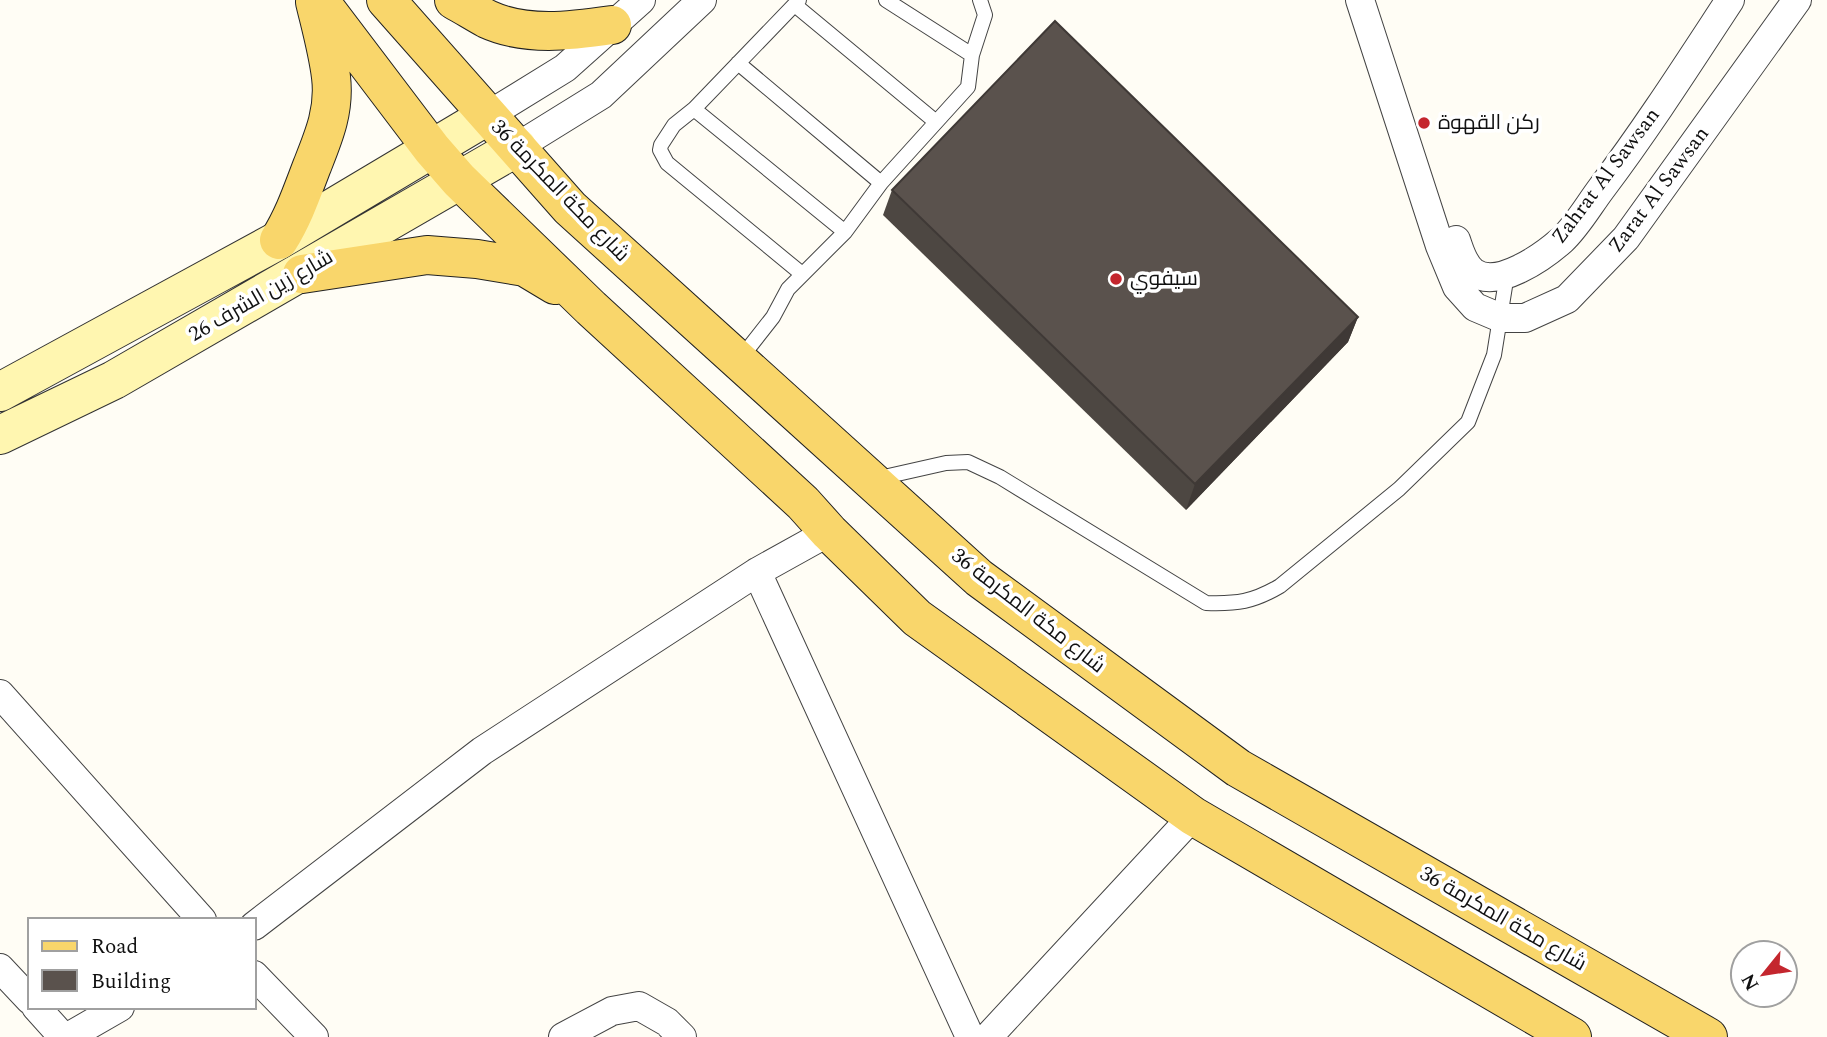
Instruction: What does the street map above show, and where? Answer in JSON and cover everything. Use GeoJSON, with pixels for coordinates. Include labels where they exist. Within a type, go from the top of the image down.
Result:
{"type":"FeatureCollection","features":[{"type":"Feature","properties":{"kind":"main road"},"geometry":{"type":"LineString","coordinates":[[317,0],[459,180],[591,308],[803,503],[917,618],[1193,816],[1573,1037]]}},
{"type":"Feature","properties":{"kind":"main road"},"geometry":{"type":"LineString","coordinates":[[279,240],[295,214],[324,141],[331,111],[332,78],[317,0]]}},
{"type":"Feature","properties":{"kind":"main road","name":"شارع مكة المكرمة 36"},"geometry":{"type":"LineString","coordinates":[[386,0],[570,208],[979,579],[1238,768],[1708,1037]]}},
{"type":"Feature","properties":{"kind":"main road"},"geometry":{"type":"LineString","coordinates":[[454,0],[489,20],[525,29],[565,32],[612,25]]}},
{"type":"Feature","properties":{"kind":"main road","name":"شارع زين الشرف 26"},"geometry":{"type":"LineString","coordinates":[[0,392],[279,240],[487,116]]}},
{"type":"Feature","properties":{"kind":"main road","name":"شارع زين الشرف 26"},"geometry":{"type":"LineString","coordinates":[[0,435],[114,380],[302,274],[517,147]]}},
{"type":"Feature","properties":{"kind":"main road"},"geometry":{"type":"LineString","coordinates":[[302,274],[427,255],[477,259],[525,267],[591,308]]}},
{"type":"Feature","properties":{"kind":"street"},"geometry":{"type":"LineString","coordinates":[[487,116],[565,68],[641,0]]}},
{"type":"Feature","properties":{"kind":"street"},"geometry":{"type":"LineString","coordinates":[[517,147],[601,95],[702,0]]}},
{"type":"Feature","properties":{"kind":"street"},"geometry":{"type":"LineString","coordinates":[[1360,0],[1440,246],[1457,287],[1475,307],[1502,318]]}},
{"type":"Feature","properties":{"kind":"street","name":"Zahrat Al Sawsan"},"geometry":{"type":"LineString","coordinates":[[1380,0],[1446,215],[1465,263],[1474,273],[1488,278],[1507,274],[1532,263],[1564,239],[1630,152],[1730,0]]}},
{"type":"Feature","properties":{"kind":"street","name":"Zarat Al Sawsan"},"geometry":{"type":"LineString","coordinates":[[1502,318],[1525,318],[1567,299],[1626,238],[1797,0]]}},
{"type":"Feature","properties":{"kind":"street"},"geometry":{"type":"LineString","coordinates":[[256,924],[482,751],[757,572],[829,532]]}},
{"type":"Feature","properties":{"kind":"street"},"geometry":{"type":"LineString","coordinates":[[757,572],[970,1037]]}},
{"type":"Feature","properties":{"kind":"street"},"geometry":{"type":"LineString","coordinates":[[0,694],[200,918]]}},
{"type":"Feature","properties":{"kind":"street"},"geometry":{"type":"LineString","coordinates":[[988,1037],[1193,816]]}},
{"type":"Feature","properties":{"kind":"street"},"geometry":{"type":"LineString","coordinates":[[0,968],[28,998]]}},
{"type":"Feature","properties":{"kind":"street"},"geometry":{"type":"LineString","coordinates":[[256,977],[314,1037]]}},
{"type":"Feature","properties":{"kind":"street"},"geometry":{"type":"LineString","coordinates":[[563,1037],[612,1012],[639,1006],[667,1022],[682,1037]]}},
{"type":"Feature","properties":{"kind":"street"},"geometry":{"type":"LineString","coordinates":[[38,1009],[65,1037],[116,1009]]}},
{"type":"Feature","properties":{"kind":"lane"},"geometry":{"type":"LineString","coordinates":[[886,0],[972,55]]}},
{"type":"Feature","properties":{"kind":"lane"},"geometry":{"type":"LineString","coordinates":[[740,360],[773,317],[788,289],[845,232],[881,183],[968,87],[972,55],[985,15],[980,0]]}},
{"type":"Feature","properties":{"kind":"lane"},"geometry":{"type":"LineString","coordinates":[[802,274],[667,163],[662,155],[661,145],[674,125],[694,109],[797,3],[936,122]]}},
{"type":"Feature","properties":{"kind":"lane"},"geometry":{"type":"LineString","coordinates":[[738,64],[881,183]]}},
{"type":"Feature","properties":{"kind":"lane"},"geometry":{"type":"LineString","coordinates":[[694,109],[845,232]]}},
{"type":"Feature","properties":{"kind":"lane"},"geometry":{"type":"LineString","coordinates":[[871,480],[946,463],[968,462],[1000,477],[1206,603],[1229,604],[1260,598],[1280,586],[1399,489],[1468,422],[1494,355],[1507,274]]}},
{"type":"Feature","properties":{"kind":"building","name":"سيفوي"},"geometry":{"type":"Polygon","coordinates":[[[1055,21],[1358,317],[1195,484],[892,190],[1055,21]]]}},
{"type":"Feature","properties":{"kind":"place","name":"ركن القهوة"},"geometry":{"type":"Point","coordinates":[1424,123]}},
{"type":"Feature","properties":{"kind":"place","name":"سيفوي"},"geometry":{"type":"Point","coordinates":[1116,279]}}]}
